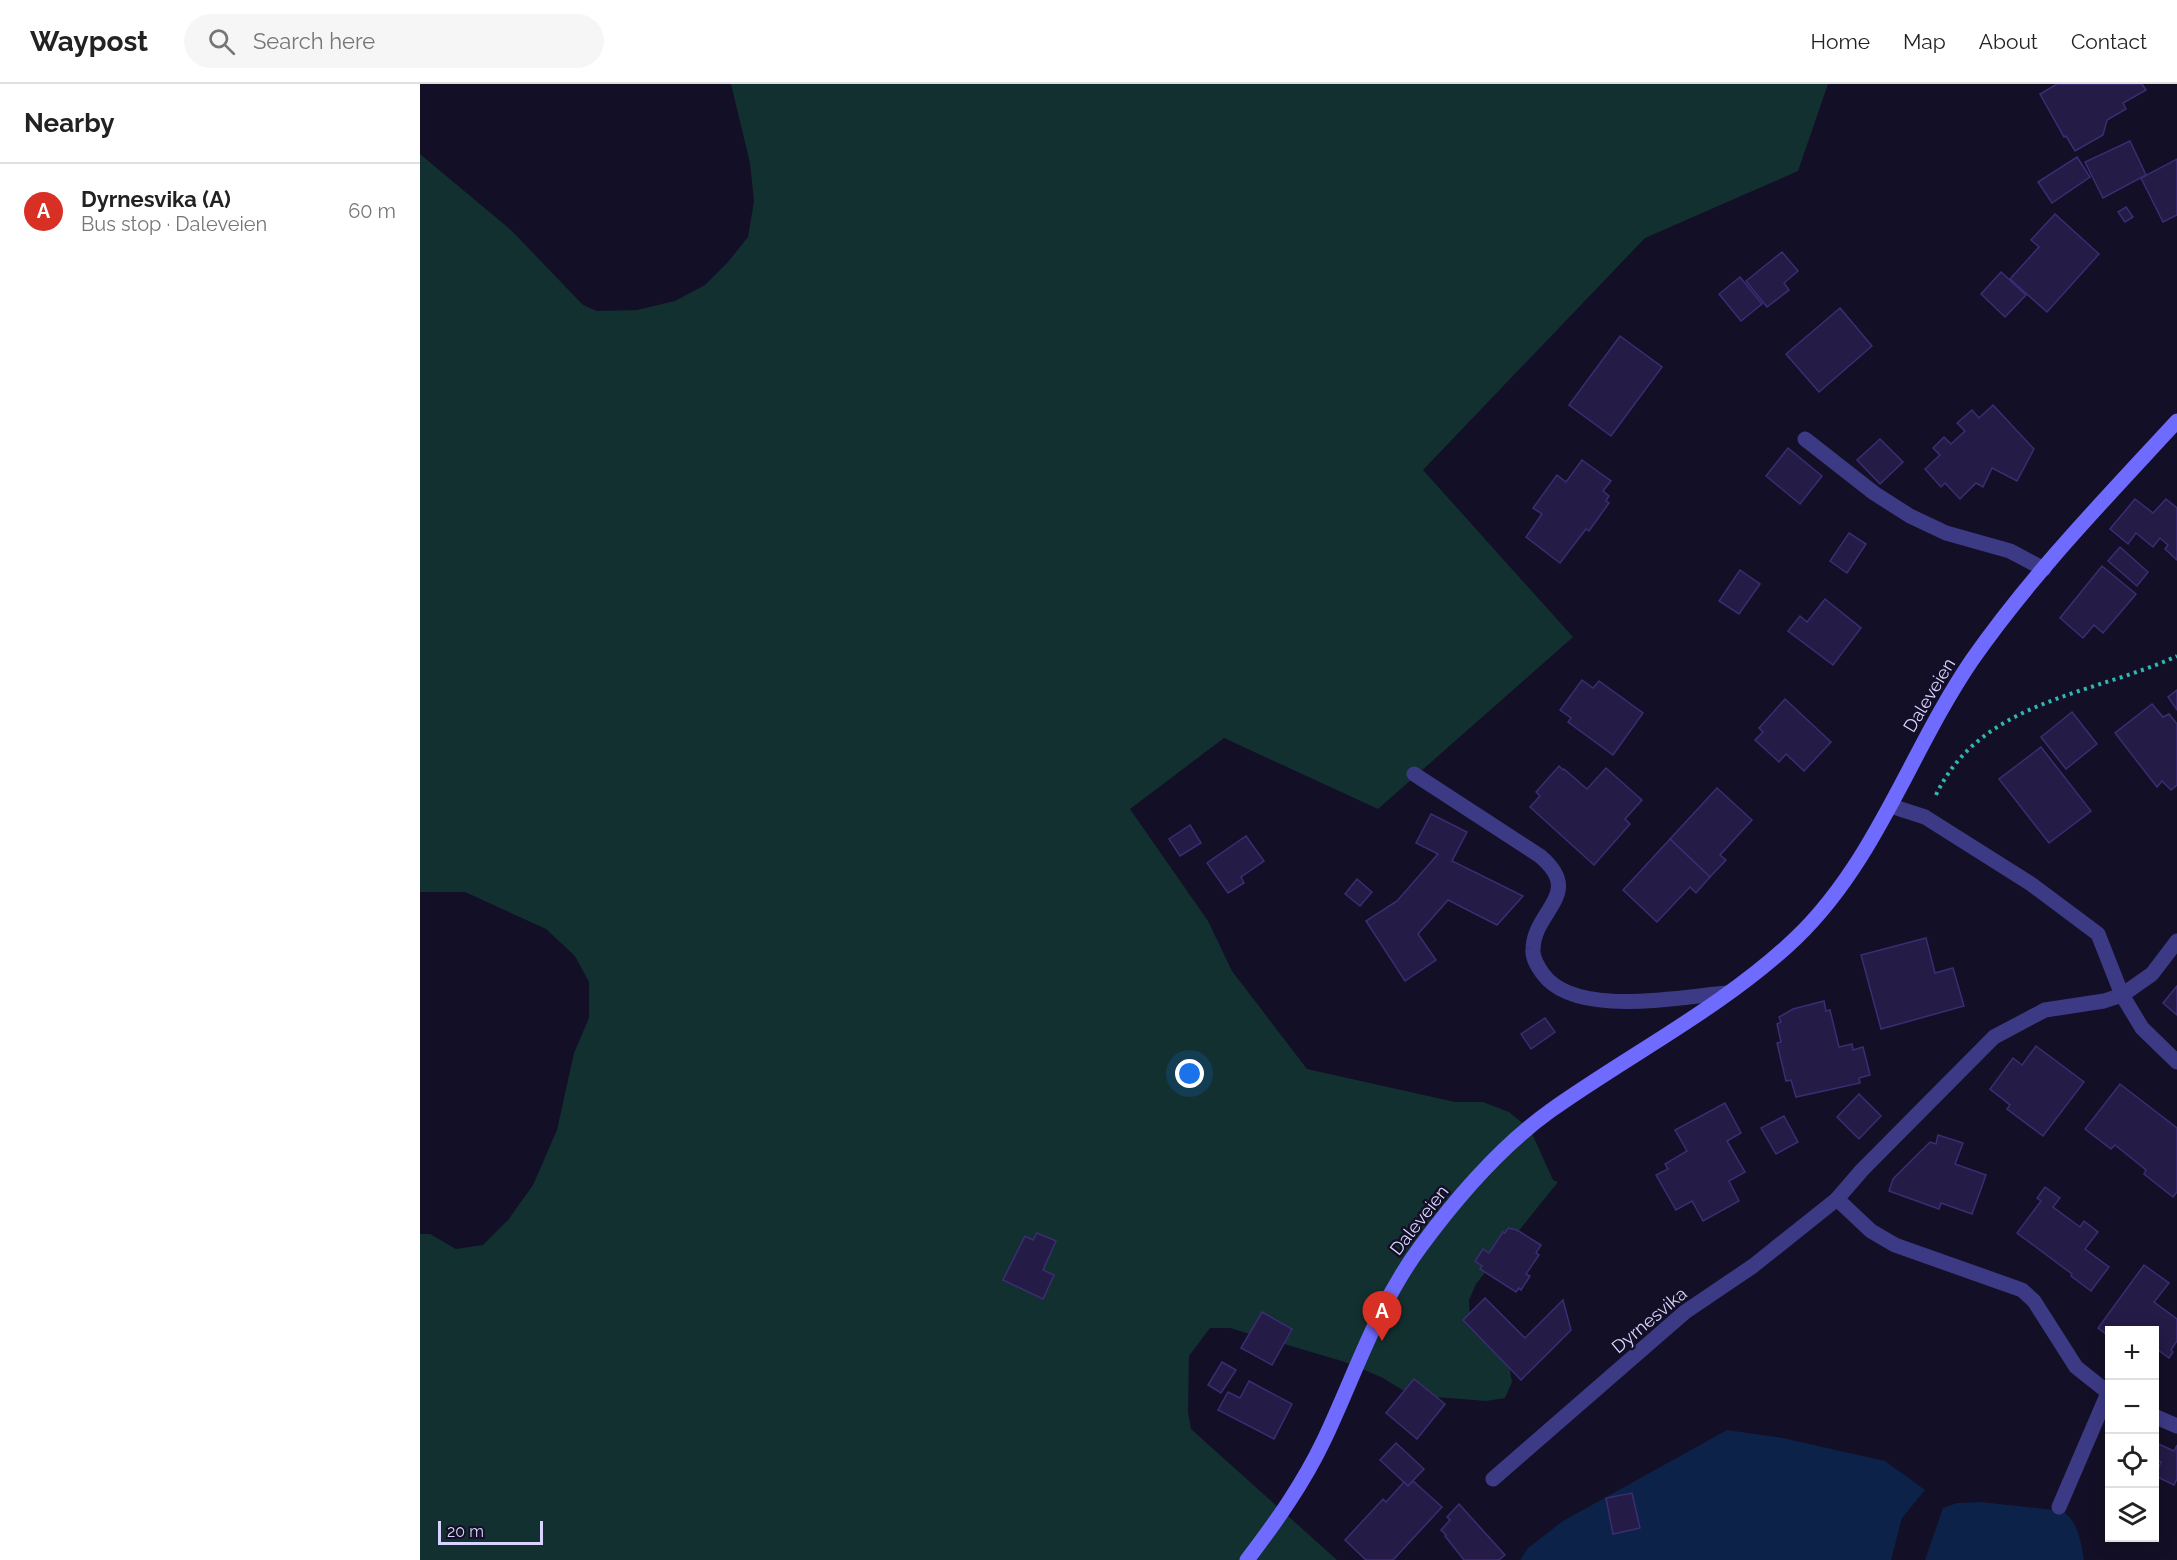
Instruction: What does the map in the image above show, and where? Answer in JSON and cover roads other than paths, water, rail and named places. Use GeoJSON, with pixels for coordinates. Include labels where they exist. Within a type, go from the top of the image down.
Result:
{"type":"FeatureCollection","features":[{"type":"Feature","properties":{"kind":"main road","name":"Daleveien"},"geometry":{"type":"LineString","coordinates":[[1247,1560],[1279,1519],[1310,1468],[1376,1318],[1421,1245],[1496,1158],[1547,1113],[1726,993],[1796,938],[1855,866],[1891,806],[1927,735],[1971,662],[2018,598],[2177,421]]}},
{"type":"Feature","properties":{"kind":"street"},"geometry":{"type":"LineString","coordinates":[[1806,439],[1874,493],[1910,516],[1946,533],[2010,551],[2044,569]]}},
{"type":"Feature","properties":{"kind":"street"},"geometry":{"type":"LineString","coordinates":[[1414,774],[1551,865],[1559,881],[1558,891],[1537,933],[1532,949],[1536,965],[1547,980],[1568,993],[1604,1002],[1726,993]]}},
{"type":"Feature","properties":{"kind":"street"},"geometry":{"type":"LineString","coordinates":[[1891,806],[1925,817],[2031,884],[2098,934],[2122,995],[2142,1028],[2177,1062]]}},
{"type":"Feature","properties":{"kind":"street","name":"Dyrnesvika"},"geometry":{"type":"LineString","coordinates":[[1493,1479],[1685,1312],[1753,1266],[1837,1199],[1862,1170],[1994,1037],[2045,1010],[2104,1001],[2122,995],[2152,974],[2177,941]]}},
{"type":"Feature","properties":{"kind":"street"},"geometry":{"type":"LineString","coordinates":[[1837,1199],[1871,1231],[1895,1245],[2022,1290],[2034,1301],[2076,1367],[2105,1391]]}},
{"type":"Feature","properties":{"kind":"street"},"geometry":{"type":"LineString","coordinates":[[2060,1507],[2105,1401]]}},
{"type":"Feature","properties":{"kind":"street"},"geometry":{"type":"LineString","coordinates":[[2159,1418],[2177,1426]]}},
{"type":"Feature","properties":{"kind":"water"},"geometry":{"type":"Polygon","coordinates":[[[1727,1430],[1783,1438],[1885,1461],[1925,1490],[1902,1518],[1891,1560],[1520,1560],[1528,1548],[1563,1521],[1727,1430]]]}},
{"type":"Feature","properties":{"kind":"water"},"geometry":{"type":"Polygon","coordinates":[[[1981,1502],[2063,1511],[2075,1527],[2084,1560],[1925,1560],[1943,1508],[1957,1503],[1981,1502]]]}},
{"type":"Feature","properties":{"kind":"place","name":"Dyrnesvika (A)"},"geometry":{"type":"Point","coordinates":[1382,1341]}}]}
